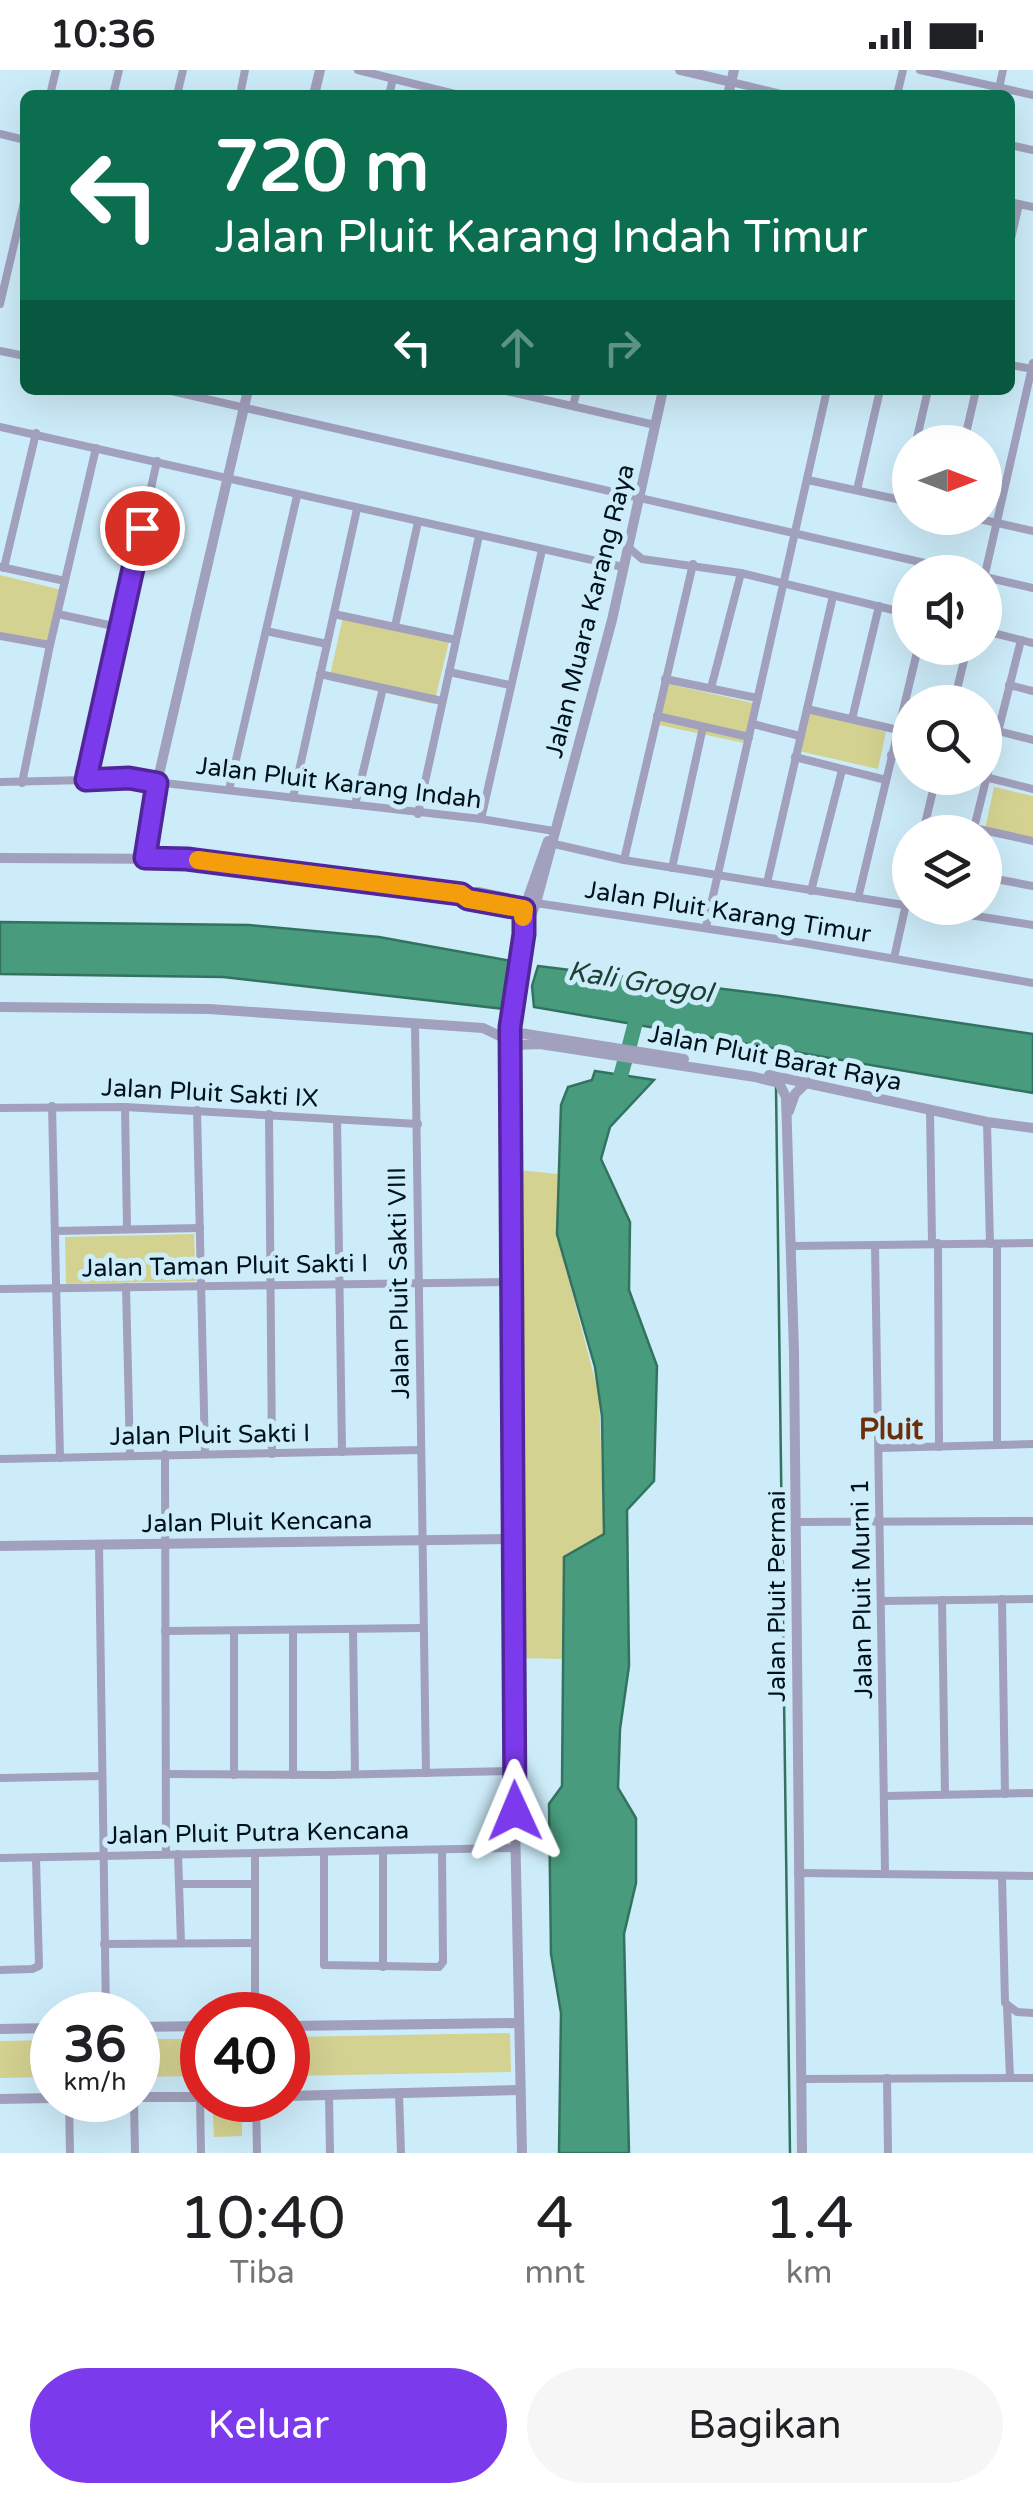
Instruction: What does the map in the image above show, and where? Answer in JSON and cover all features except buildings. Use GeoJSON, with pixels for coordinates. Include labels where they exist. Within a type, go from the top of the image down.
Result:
{"type":"FeatureCollection","features":[{"type":"Feature","properties":{"kind":"street"},"geometry":{"type":"LineString","coordinates":[[358,70],[438,90]]}},
{"type":"Feature","properties":{"kind":"street"},"geometry":{"type":"LineString","coordinates":[[680,70],[764,90]]}},
{"type":"Feature","properties":{"kind":"street"},"geometry":{"type":"LineString","coordinates":[[729,90],[734,70]]}},
{"type":"Feature","properties":{"kind":"street"},"geometry":{"type":"LineString","coordinates":[[920,70],[950,73],[1009,90]]}},
{"type":"Feature","properties":{"kind":"street"},"geometry":{"type":"LineString","coordinates":[[999,88],[1003,70]]}},
{"type":"Feature","properties":{"kind":"street"},"geometry":{"type":"LineString","coordinates":[[390,90],[393,79]]}},
{"type":"Feature","properties":{"kind":"street"},"geometry":{"type":"LineString","coordinates":[[0,304],[20,219]]}},
{"type":"Feature","properties":{"kind":"street"},"geometry":{"type":"LineString","coordinates":[[1002,501],[1032,367]]}},
{"type":"Feature","properties":{"kind":"street"},"geometry":{"type":"LineString","coordinates":[[187,395],[892,556]]}},
{"type":"Feature","properties":{"kind":"street"},"geometry":{"type":"LineString","coordinates":[[145,858],[157,783],[247,395]]}},
{"type":"Feature","properties":{"kind":"street"},"geometry":{"type":"LineString","coordinates":[[526,395],[655,425]]}},
{"type":"Feature","properties":{"kind":"street"},"geometry":{"type":"LineString","coordinates":[[573,406],[576,395]]}},
{"type":"Feature","properties":{"kind":"street","name":"Jalan Muara Karang Raya"},"geometry":{"type":"LineString","coordinates":[[522,2153],[514,1770],[511,1019],[528,905],[550,839],[624,567],[661,395]]}},
{"type":"Feature","properties":{"kind":"street"},"geometry":{"type":"LineString","coordinates":[[706,928],[826,395]]}},
{"type":"Feature","properties":{"kind":"street"},"geometry":{"type":"LineString","coordinates":[[857,490],[879,395]]}},
{"type":"Feature","properties":{"kind":"street"},"geometry":{"type":"LineString","coordinates":[[920,425],[927,395]]}},
{"type":"Feature","properties":{"kind":"street"},"geometry":{"type":"LineString","coordinates":[[968,425],[975,395]]}},
{"type":"Feature","properties":{"kind":"street"},"geometry":{"type":"LineString","coordinates":[[0,427],[624,567]]}},
{"type":"Feature","properties":{"kind":"street"},"geometry":{"type":"LineString","coordinates":[[36,434],[2,568],[65,582]]}},
{"type":"Feature","properties":{"kind":"street"},"geometry":{"type":"LineString","coordinates":[[22,783],[96,448]]}},
{"type":"Feature","properties":{"kind":"street"},"geometry":{"type":"LineString","coordinates":[[86,780],[157,462]]}},
{"type":"Feature","properties":{"kind":"street"},"geometry":{"type":"LineString","coordinates":[[808,480],[892,498]]}},
{"type":"Feature","properties":{"kind":"street"},"geometry":{"type":"LineString","coordinates":[[229,790],[297,496]]}},
{"type":"Feature","properties":{"kind":"street"},"geometry":{"type":"LineString","coordinates":[[293,798],[357,508]]}},
{"type":"Feature","properties":{"kind":"street"},"geometry":{"type":"LineString","coordinates":[[396,626],[418,522]]}},
{"type":"Feature","properties":{"kind":"street"},"geometry":{"type":"LineString","coordinates":[[1002,524],[1033,531]]}},
{"type":"Feature","properties":{"kind":"street"},"geometry":{"type":"LineString","coordinates":[[418,814],[479,536]]}},
{"type":"Feature","properties":{"kind":"street"},"geometry":{"type":"LineString","coordinates":[[628,547],[642,558],[740,573],[892,609]]}},
{"type":"Feature","properties":{"kind":"street"},"geometry":{"type":"LineString","coordinates":[[481,819],[542,550]]}},
{"type":"Feature","properties":{"kind":"street"},"geometry":{"type":"LineString","coordinates":[[624,860],[693,564]]}},
{"type":"Feature","properties":{"kind":"street"},"geometry":{"type":"LineString","coordinates":[[711,688],[740,573]]}},
{"type":"Feature","properties":{"kind":"street"},"geometry":{"type":"LineString","coordinates":[[1002,580],[1033,588]]}},
{"type":"Feature","properties":{"kind":"street"},"geometry":{"type":"LineString","coordinates":[[767,883],[833,596]]}},
{"type":"Feature","properties":{"kind":"street"},"geometry":{"type":"LineString","coordinates":[[852,719],[879,606]]}},
{"type":"Feature","properties":{"kind":"street"},"geometry":{"type":"LineString","coordinates":[[58,614],[118,627]]}},
{"type":"Feature","properties":{"kind":"street"},"geometry":{"type":"LineString","coordinates":[[334,614],[456,640]]}},
{"type":"Feature","properties":{"kind":"street"},"geometry":{"type":"LineString","coordinates":[[266,631],[327,644]]}},
{"type":"Feature","properties":{"kind":"street"},"geometry":{"type":"LineString","coordinates":[[1002,635],[1033,642]]}},
{"type":"Feature","properties":{"kind":"street"},"geometry":{"type":"LineString","coordinates":[[0,636],[50,645]]}},
{"type":"Feature","properties":{"kind":"street"},"geometry":{"type":"LineString","coordinates":[[1002,714],[1021,640]]}},
{"type":"Feature","properties":{"kind":"street"},"geometry":{"type":"LineString","coordinates":[[449,672],[510,685]]}},
{"type":"Feature","properties":{"kind":"street"},"geometry":{"type":"LineString","coordinates":[[320,674],[442,701]]}},
{"type":"Feature","properties":{"kind":"street"},"geometry":{"type":"LineString","coordinates":[[666,680],[757,698]]}},
{"type":"Feature","properties":{"kind":"street"},"geometry":{"type":"LineString","coordinates":[[1009,685],[1033,691]]}},
{"type":"Feature","properties":{"kind":"street"},"geometry":{"type":"LineString","coordinates":[[355,805],[383,688]]}},
{"type":"Feature","properties":{"kind":"street"},"geometry":{"type":"LineString","coordinates":[[807,709],[892,729]]}},
{"type":"Feature","properties":{"kind":"street"},"geometry":{"type":"LineString","coordinates":[[657,716],[750,737]]}},
{"type":"Feature","properties":{"kind":"street"},"geometry":{"type":"LineString","coordinates":[[752,724],[800,736]]}},
{"type":"Feature","properties":{"kind":"street"},"geometry":{"type":"LineString","coordinates":[[672,868],[703,727]]}},
{"type":"Feature","properties":{"kind":"street"},"geometry":{"type":"LineString","coordinates":[[1002,732],[1033,740]]}},
{"type":"Feature","properties":{"kind":"street"},"geometry":{"type":"LineString","coordinates":[[858,898],[892,755]]}},
{"type":"Feature","properties":{"kind":"street"},"geometry":{"type":"LineString","coordinates":[[795,758],[886,780]]}},
{"type":"Feature","properties":{"kind":"street"},"geometry":{"type":"LineString","coordinates":[[811,890],[842,770]]}},
{"type":"Feature","properties":{"kind":"street","name":"Jalan Pluit Karang Indah"},"geometry":{"type":"LineString","coordinates":[[0,782],[129,778],[481,819],[624,860],[892,903]]}},
{"type":"Feature","properties":{"kind":"street"},"geometry":{"type":"LineString","coordinates":[[1002,781],[1033,788]]}},
{"type":"Feature","properties":{"kind":"street"},"geometry":{"type":"LineString","coordinates":[[1002,835],[1033,841]]}},
{"type":"Feature","properties":{"kind":"street"},"geometry":{"type":"LineString","coordinates":[[0,858],[187,859],[528,905]]}},
{"type":"Feature","properties":{"kind":"street"},"geometry":{"type":"LineString","coordinates":[[1002,880],[1033,886]]}},
{"type":"Feature","properties":{"kind":"street","name":"Jalan Pluit Karang Timur"},"geometry":{"type":"LineString","coordinates":[[528,905],[706,928],[1033,983]]}},
{"type":"Feature","properties":{"kind":"street"},"geometry":{"type":"LineString","coordinates":[[1002,919],[1033,925]]}},
{"type":"Feature","properties":{"kind":"street"},"geometry":{"type":"LineString","coordinates":[[894,958],[903,925]]}},
{"type":"Feature","properties":{"kind":"street"},"geometry":{"type":"LineString","coordinates":[[0,1007],[209,1009],[483,1028],[511,1019]]}},
{"type":"Feature","properties":{"kind":"street","name":"Jalan Pluit Barat Raya"},"geometry":{"type":"LineString","coordinates":[[511,1019],[520,1034],[545,1041],[807,1082],[987,1122],[1033,1128]]}},
{"type":"Feature","properties":{"kind":"street","name":"Jalan Pluit Sakti VIII"},"geometry":{"type":"LineString","coordinates":[[416,1025],[426,1773]]}},
{"type":"Feature","properties":{"kind":"street"},"geometry":{"type":"LineString","coordinates":[[483,1028],[510,1046]]}},
{"type":"Feature","properties":{"kind":"street","name":"Jalan Pluit Barat Raya"},"geometry":{"type":"LineString","coordinates":[[510,1046],[545,1041]]}},
{"type":"Feature","properties":{"kind":"street","name":"Jalan Pluit Barat Raya"},"geometry":{"type":"LineString","coordinates":[[581,1046],[774,1080],[784,1091],[788,1112]]}},
{"type":"Feature","properties":{"kind":"street"},"geometry":{"type":"LineString","coordinates":[[788,1112],[794,1094],[807,1082]]}},
{"type":"Feature","properties":{"kind":"street"},"geometry":{"type":"LineString","coordinates":[[52,1106],[60,1458]]}},
{"type":"Feature","properties":{"kind":"street"},"geometry":{"type":"LineString","coordinates":[[125,1107],[127,1229]]}},
{"type":"Feature","properties":{"kind":"street","name":"Jalan Pluit Sakti IX"},"geometry":{"type":"LineString","coordinates":[[0,1108],[125,1107],[418,1124]]}},
{"type":"Feature","properties":{"kind":"street"},"geometry":{"type":"LineString","coordinates":[[197,1110],[204,1454]]}},
{"type":"Feature","properties":{"kind":"street"},"geometry":{"type":"LineString","coordinates":[[930,1110],[939,1447]]}},
{"type":"Feature","properties":{"kind":"street","name":"Jalan Pluit Permai"},"geometry":{"type":"LineString","coordinates":[[788,1112],[802,2153]]}},
{"type":"Feature","properties":{"kind":"street"},"geometry":{"type":"LineString","coordinates":[[269,1114],[272,1454]]}},
{"type":"Feature","properties":{"kind":"street"},"geometry":{"type":"LineString","coordinates":[[337,1120],[342,1452]]}},
{"type":"Feature","properties":{"kind":"street"},"geometry":{"type":"LineString","coordinates":[[987,1122],[994,1244],[997,1445]]}},
{"type":"Feature","properties":{"kind":"street"},"geometry":{"type":"LineString","coordinates":[[56,1231],[200,1228]]}},
{"type":"Feature","properties":{"kind":"street"},"geometry":{"type":"LineString","coordinates":[[792,1246],[1033,1243]]}},
{"type":"Feature","properties":{"kind":"street","name":"Jalan Pluit Murni 1"},"geometry":{"type":"LineString","coordinates":[[875,1245],[885,1872]]}},
{"type":"Feature","properties":{"kind":"street","name":"Jalan Taman Pluit Sakti I"},"geometry":{"type":"LineString","coordinates":[[0,1289],[510,1282]]}},
{"type":"Feature","properties":{"kind":"street"},"geometry":{"type":"LineString","coordinates":[[126,1287],[130,1456]]}},
{"type":"Feature","properties":{"kind":"street"},"geometry":{"type":"LineString","coordinates":[[880,1448],[1033,1444]]}},
{"type":"Feature","properties":{"kind":"street","name":"Jalan Pluit Sakti I"},"geometry":{"type":"LineString","coordinates":[[0,1459],[422,1450]]}},
{"type":"Feature","properties":{"kind":"street"},"geometry":{"type":"LineString","coordinates":[[164,1454],[166,1854]]}},
{"type":"Feature","properties":{"kind":"street"},"geometry":{"type":"LineString","coordinates":[[796,1522],[1033,1522]]}},
{"type":"Feature","properties":{"kind":"street","name":"Jalan Pluit Kencana"},"geometry":{"type":"LineString","coordinates":[[0,1546],[514,1539]]}},
{"type":"Feature","properties":{"kind":"street"},"geometry":{"type":"LineString","coordinates":[[99,1544],[105,1992]]}},
{"type":"Feature","properties":{"kind":"street"},"geometry":{"type":"LineString","coordinates":[[1002,1598],[1005,1794]]}},
{"type":"Feature","properties":{"kind":"street"},"geometry":{"type":"LineString","coordinates":[[883,1601],[1033,1599]]}},
{"type":"Feature","properties":{"kind":"street"},"geometry":{"type":"LineString","coordinates":[[942,1600],[945,1794]]}},
{"type":"Feature","properties":{"kind":"street"},"geometry":{"type":"LineString","coordinates":[[165,1632],[422,1628]]}},
{"type":"Feature","properties":{"kind":"street"},"geometry":{"type":"LineString","coordinates":[[234,1630],[234,1775]]}},
{"type":"Feature","properties":{"kind":"street"},"geometry":{"type":"LineString","coordinates":[[293,1630],[293,1776]]}},
{"type":"Feature","properties":{"kind":"street"},"geometry":{"type":"LineString","coordinates":[[353,1630],[355,1774]]}},
{"type":"Feature","properties":{"kind":"street"},"geometry":{"type":"LineString","coordinates":[[166,1774],[293,1776],[514,1770]]}},
{"type":"Feature","properties":{"kind":"street"},"geometry":{"type":"LineString","coordinates":[[0,1778],[102,1776]]}},
{"type":"Feature","properties":{"kind":"street"},"geometry":{"type":"LineString","coordinates":[[886,1796],[1033,1794]]}},
{"type":"Feature","properties":{"kind":"street","name":"Jalan Pluit Putra Kencana"},"geometry":{"type":"LineString","coordinates":[[0,1858],[516,1848]]}},
{"type":"Feature","properties":{"kind":"street"},"geometry":{"type":"LineString","coordinates":[[324,1852],[324,1964],[383,1967],[443,1964],[442,1850]]}},
{"type":"Feature","properties":{"kind":"street"},"geometry":{"type":"LineString","coordinates":[[382,1851],[383,1967]]}},
{"type":"Feature","properties":{"kind":"street"},"geometry":{"type":"LineString","coordinates":[[256,1853],[256,1992]]}},
{"type":"Feature","properties":{"kind":"street"},"geometry":{"type":"LineString","coordinates":[[178,1854],[181,1943]]}},
{"type":"Feature","properties":{"kind":"street"},"geometry":{"type":"LineString","coordinates":[[0,1970],[35,1969],[39,1962],[36,1858]]}},
{"type":"Feature","properties":{"kind":"street"},"geometry":{"type":"LineString","coordinates":[[798,1873],[1033,1876]]}},
{"type":"Feature","properties":{"kind":"street"},"geometry":{"type":"LineString","coordinates":[[1002,1876],[1010,2078]]}},
{"type":"Feature","properties":{"kind":"street"},"geometry":{"type":"LineString","coordinates":[[180,1884],[255,1884]]}},
{"type":"Feature","properties":{"kind":"street"},"geometry":{"type":"LineString","coordinates":[[104,1944],[255,1943]]}},
{"type":"Feature","properties":{"kind":"street"},"geometry":{"type":"LineString","coordinates":[[1007,2006],[1017,2012],[1033,2012]]}},
{"type":"Feature","properties":{"kind":"street"},"geometry":{"type":"LineString","coordinates":[[310,2026],[519,2023]]}},
{"type":"Feature","properties":{"kind":"street"},"geometry":{"type":"LineString","coordinates":[[0,2029],[30,2028]]}},
{"type":"Feature","properties":{"kind":"street"},"geometry":{"type":"LineString","coordinates":[[888,2078],[888,2153]]}},
{"type":"Feature","properties":{"kind":"street"},"geometry":{"type":"LineString","coordinates":[[800,2079],[1033,2078]]}},
{"type":"Feature","properties":{"kind":"street"},"geometry":{"type":"LineString","coordinates":[[310,2095],[520,2090]]}},
{"type":"Feature","properties":{"kind":"street"},"geometry":{"type":"LineString","coordinates":[[399,2094],[401,2153]]}},
{"type":"Feature","properties":{"kind":"street"},"geometry":{"type":"LineString","coordinates":[[329,2095],[330,2153]]}},
{"type":"Feature","properties":{"kind":"street"},"geometry":{"type":"LineString","coordinates":[[0,2098],[30,2098]]}},
{"type":"Feature","properties":{"kind":"street"},"geometry":{"type":"LineString","coordinates":[[69,2122],[70,2153]]}},
{"type":"Feature","properties":{"kind":"street"},"geometry":{"type":"LineString","coordinates":[[136,2122],[136,2153]]}},
{"type":"Feature","properties":{"kind":"street"},"geometry":{"type":"LineString","coordinates":[[201,2122],[201,2153]]}},
{"type":"Feature","properties":{"kind":"street"},"geometry":{"type":"LineString","coordinates":[[256,2122],[257,2153]]}},
{"type":"Feature","properties":{"kind":"shaded area"},"geometry":{"type":"Polygon","coordinates":[[[0,575],[62,590],[49,645],[0,633],[0,575]]]}},
{"type":"Feature","properties":{"kind":"shaded area"},"geometry":{"type":"Polygon","coordinates":[[[343,617],[449,641],[434,704],[329,680],[343,617]]]}},
{"type":"Feature","properties":{"kind":"shaded area"},"geometry":{"type":"Polygon","coordinates":[[[669,684],[753,703],[744,743],[659,725],[669,684]]]}},
{"type":"Feature","properties":{"kind":"shaded area"},"geometry":{"type":"Polygon","coordinates":[[[808,711],[886,732],[878,769],[799,751],[808,711]]]}},
{"type":"Feature","properties":{"kind":"shaded area"},"geometry":{"type":"Polygon","coordinates":[[[1002,789],[1033,796],[1033,839],[1002,833],[1002,815],[988,815],[992,795],[1002,795],[1002,789]]]}},
{"type":"Feature","properties":{"kind":"shaded area"},"geometry":{"type":"Polygon","coordinates":[[[519,1170],[567,1175],[564,1261],[599,1395],[604,1535],[564,1659],[519,1658],[519,1170]]]}},
{"type":"Feature","properties":{"kind":"shaded area"},"geometry":{"type":"Polygon","coordinates":[[[194,1234],[196,1281],[66,1284],[65,1237],[194,1234]]]}},
{"type":"Feature","properties":{"kind":"shaded area"},"geometry":{"type":"Polygon","coordinates":[[[510,2033],[511,2072],[310,2076],[310,2037],[510,2033]]]}},
{"type":"Feature","properties":{"kind":"shaded area"},"geometry":{"type":"Polygon","coordinates":[[[160,2039],[180,2039],[180,2076],[160,2077],[160,2039]]]}},
{"type":"Feature","properties":{"kind":"shaded area"},"geometry":{"type":"Polygon","coordinates":[[[30,2040],[30,2077],[0,2078],[0,2041],[30,2040]]]}},
{"type":"Feature","properties":{"kind":"shaded area"},"geometry":{"type":"Polygon","coordinates":[[[213,2122],[242,2122],[242,2136],[214,2137],[213,2122]]]}},
{"type":"Feature","properties":{"kind":"water"},"geometry":{"type":"Polygon","coordinates":[[[0,922],[249,925],[379,937],[511,961],[505,1009],[223,977],[0,974],[0,922]]]}},
{"type":"Feature","properties":{"kind":"water","name":"Kali Grogol"},"geometry":{"type":"Polygon","coordinates":[[[538,966],[780,996],[1033,1034],[1033,1093],[534,1007],[532,986],[538,966]]]}},
{"type":"Feature","properties":{"kind":"water"},"geometry":{"type":"Polygon","coordinates":[[[595,1071],[654,1080],[610,1127],[601,1159],[630,1222],[629,1290],[657,1366],[654,1481],[627,1510],[629,1666],[620,1729],[618,1788],[636,1818],[636,1883],[624,1934],[629,2153],[559,2153],[561,2013],[551,1954],[549,1804],[562,1786],[564,1557],[604,1534],[602,1416],[595,1367],[557,1234],[561,1105],[568,1087],[592,1080],[595,1071]]]}},
{"type":"Feature","properties":{"kind":"waterway","name":"Kali Grogol"},"geometry":{"type":"LineString","coordinates":[[629,1047],[640,1005]]}},
{"type":"Feature","properties":{"kind":"waterway"},"geometry":{"type":"LineString","coordinates":[[777,1045],[777,1059]]}},
{"type":"Feature","properties":{"kind":"waterway"},"geometry":{"type":"LineString","coordinates":[[609,1090],[619,1082],[625,1060]]}},
{"type":"Feature","properties":{"kind":"waterway"},"geometry":{"type":"LineString","coordinates":[[776,1087],[790,2153]]}},
{"type":"Feature","properties":{"kind":"slow traffic"},"geometry":{"type":"LineString","coordinates":[[198,860],[461,894],[468,899],[524,909],[523,917]]}},
{"type":"Feature","properties":{"kind":"district","name":"Pluit"},"geometry":{"type":"Point","coordinates":[891,1429]}},
{"type":"Feature","properties":{"kind":"route"},"geometry":{"type":"LineString","coordinates":[[142,528],[86,780],[129,778],[157,783],[145,858],[187,859],[461,894],[468,899],[524,909],[510,1027],[515,1811]]}}]}
